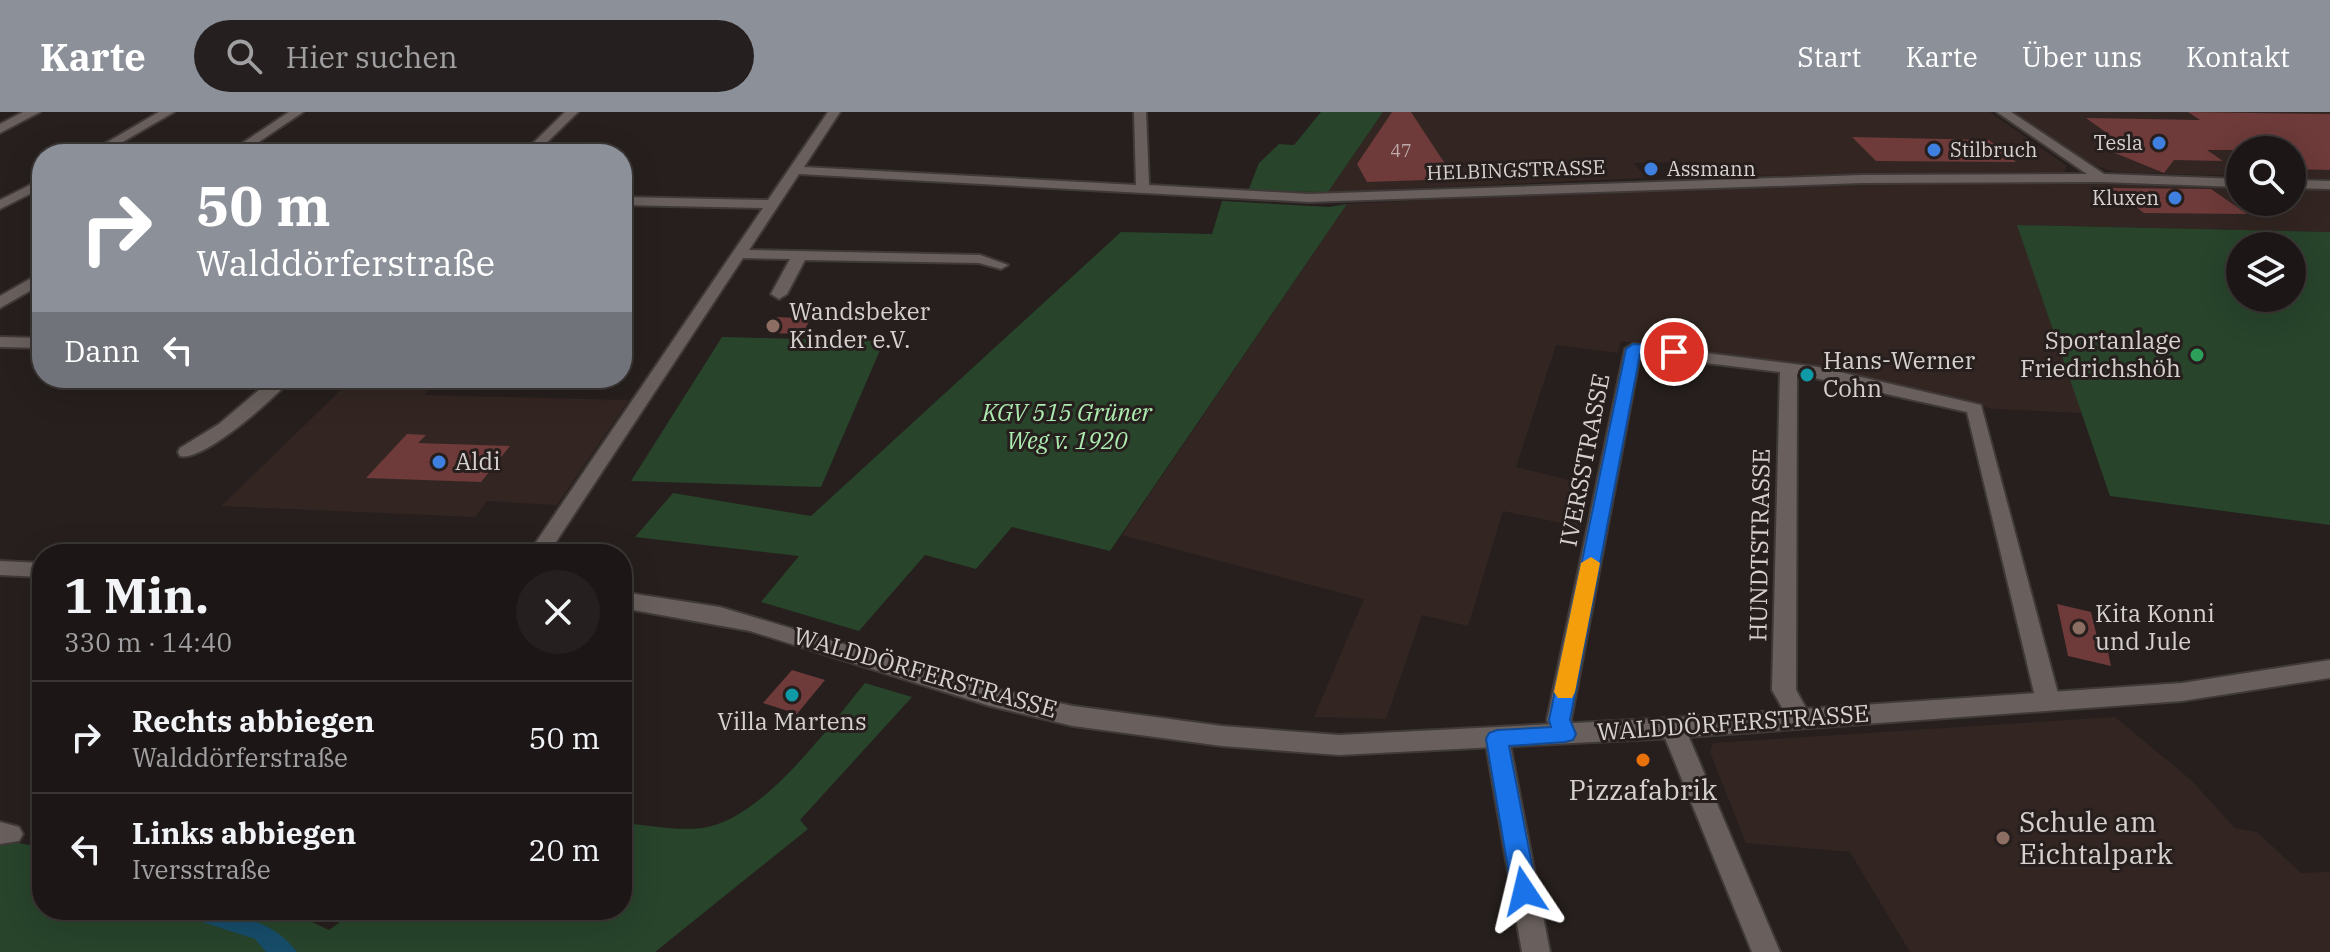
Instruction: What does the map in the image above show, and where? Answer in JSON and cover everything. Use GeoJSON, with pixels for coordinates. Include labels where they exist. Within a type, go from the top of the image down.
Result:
{"type":"FeatureCollection","features":[{"type":"Feature","properties":{"kind":"street"},"geometry":{"type":"LineString","coordinates":[[0,129],[33,112]]}},
{"type":"Feature","properties":{"kind":"street"},"geometry":{"type":"LineString","coordinates":[[111,144],[168,112]]}},
{"type":"Feature","properties":{"kind":"street"},"geometry":{"type":"LineString","coordinates":[[247,144],[297,112]]}},
{"type":"Feature","properties":{"kind":"street"},"geometry":{"type":"LineString","coordinates":[[538,144],[572,112]]}},
{"type":"Feature","properties":{"kind":"street"},"geometry":{"type":"LineString","coordinates":[[545,544],[834,112]]}},
{"type":"Feature","properties":{"kind":"street"},"geometry":{"type":"LineString","coordinates":[[1140,112],[1143,189]]}},
{"type":"Feature","properties":{"kind":"street"},"geometry":{"type":"LineString","coordinates":[[2003,112],[2101,178]]}},
{"type":"Feature","properties":{"kind":"street","name":"HELBINGSTRASSE"},"geometry":{"type":"LineString","coordinates":[[795,170],[1333,198],[1713,182],[2101,178],[2226,182]]}},
{"type":"Feature","properties":{"kind":"street"},"geometry":{"type":"LineString","coordinates":[[2306,184],[2330,185]]}},
{"type":"Feature","properties":{"kind":"street"},"geometry":{"type":"LineString","coordinates":[[0,189],[32,188]]}},
{"type":"Feature","properties":{"kind":"street"},"geometry":{"type":"LineString","coordinates":[[0,205],[32,191]]}},
{"type":"Feature","properties":{"kind":"street"},"geometry":{"type":"LineString","coordinates":[[632,201],[772,204]]}},
{"type":"Feature","properties":{"kind":"street"},"geometry":{"type":"LineString","coordinates":[[739,254],[980,259],[1001,265]]}},
{"type":"Feature","properties":{"kind":"street"},"geometry":{"type":"LineString","coordinates":[[779,294],[800,255]]}},
{"type":"Feature","properties":{"kind":"street"},"geometry":{"type":"LineString","coordinates":[[0,303],[32,283]]}},
{"type":"Feature","properties":{"kind":"street"},"geometry":{"type":"LineString","coordinates":[[0,342],[32,343]]}},
{"type":"Feature","properties":{"kind":"street","name":"IVERSSTRASSE"},"geometry":{"type":"LineString","coordinates":[[1565,734],[1559,720],[1633,349],[1789,368]]}},
{"type":"Feature","properties":{"kind":"street"},"geometry":{"type":"LineString","coordinates":[[1789,368],[1873,383],[1975,409],[2048,701]]}},
{"type":"Feature","properties":{"kind":"street","name":"HUNDTSTRASSE"},"geometry":{"type":"LineString","coordinates":[[1789,368],[1784,690],[1800,719]]}},
{"type":"Feature","properties":{"kind":"street"},"geometry":{"type":"LineString","coordinates":[[187,452],[225,428],[271,388]]}},
{"type":"Feature","properties":{"kind":"street"},"geometry":{"type":"LineString","coordinates":[[0,568],[32,570]]}},
{"type":"Feature","properties":{"kind":"street","name":"WALDDÖRFERSTRASSE"},"geometry":{"type":"LineString","coordinates":[[632,602],[743,621],[990,697],[1073,716],[1222,736],[1339,745],[1673,728],[2182,692],[2330,669]]}},
{"type":"Feature","properties":{"kind":"street"},"geometry":{"type":"LineString","coordinates":[[1673,728],[1766,952]]}},
{"type":"Feature","properties":{"kind":"street"},"geometry":{"type":"LineString","coordinates":[[1497,739],[1536,952]]}},
{"type":"Feature","properties":{"kind":"shaded area"},"geometry":{"type":"Polygon","coordinates":[[[1383,112],[1990,112],[2067,166],[2063,173],[1709,176],[1696,162],[1634,163],[1646,178],[1328,192],[1383,112]]]}},
{"type":"Feature","properties":{"kind":"shaded area"},"geometry":{"type":"Polygon","coordinates":[[[2013,112],[2330,112],[2330,179],[2306,178],[2306,136],[2226,136],[2226,176],[2115,172],[2094,165],[2013,112]]]}},
{"type":"Feature","properties":{"kind":"shaded area"},"geometry":{"type":"Polygon","coordinates":[[[1919,183],[2226,186],[2226,216],[2306,216],[2306,188],[2330,189],[2330,232],[2018,225],[2083,413],[1993,409],[1781,362],[1621,341],[1618,353],[1556,345],[1516,467],[1590,485],[1580,527],[1503,511],[1468,626],[1422,615],[1386,719],[1314,717],[1364,599],[1122,535],[1347,204],[1635,190],[1919,183]]]}},
{"type":"Feature","properties":{"kind":"shaded area"},"geometry":{"type":"Polygon","coordinates":[[[343,388],[429,388],[425,395],[629,400],[557,505],[487,501],[475,517],[221,506],[343,388]]]}},
{"type":"Feature","properties":{"kind":"shaded area","name":"Schule am Eichtalpark"},"geometry":{"type":"Polygon","coordinates":[[[2115,717],[2191,780],[2235,828],[2257,832],[2301,873],[2330,872],[2330,952],[1910,952],[1850,852],[1746,843],[1710,752],[1713,743],[2115,717]]]}},
{"type":"Feature","properties":{"kind":"green space"},"geometry":{"type":"Polygon","coordinates":[[[1321,112],[1383,112],[1328,192],[1248,191],[1259,163],[1279,144],[1294,145],[1321,112]]]}},
{"type":"Feature","properties":{"kind":"green space","name":"KGV 515 Grüner Weg v. 1920"},"geometry":{"type":"Polygon","coordinates":[[[1222,201],[1329,207],[1347,204],[1110,551],[1012,527],[976,569],[925,555],[859,631],[761,602],[799,556],[635,537],[673,493],[811,516],[1121,232],[1212,234],[1222,201]]]}},
{"type":"Feature","properties":{"kind":"green space","name":"Sportanlage Friedrichshöh"},"geometry":{"type":"Polygon","coordinates":[[[2017,225],[2330,232],[2330,525],[2110,496],[2017,225]]]}},
{"type":"Feature","properties":{"kind":"green space"},"geometry":{"type":"Polygon","coordinates":[[[722,337],[884,341],[821,487],[631,481],[722,337]]]}},
{"type":"Feature","properties":{"kind":"green space"},"geometry":{"type":"Polygon","coordinates":[[[865,683],[912,697],[800,820],[808,829],[655,952],[0,952],[0,840],[32,845],[32,920],[308,920],[329,930],[342,920],[632,920],[632,824],[692,829],[724,822],[770,791],[813,747],[865,683]]]}},
{"type":"Feature","properties":{"kind":"water"},"geometry":{"type":"Polygon","coordinates":[[[196,920],[255,921],[285,939],[297,952],[266,952],[255,939],[196,920]]]}},
{"type":"Feature","properties":{"kind":"building"},"geometry":{"type":"Polygon","coordinates":[[[1392,112],[1411,112],[1455,179],[1367,182],[1357,164],[1392,112]]]}},
{"type":"Feature","properties":{"kind":"building"},"geometry":{"type":"Polygon","coordinates":[[[2188,112],[2330,114],[2330,170],[2306,169],[2306,136],[2226,136],[2226,150],[2207,150],[2223,161],[2174,160],[2164,173],[2115,153],[2118,141],[2086,118],[2200,120],[2188,112]]]}},
{"type":"Feature","properties":{"kind":"building","name":"Stilbruch"},"geometry":{"type":"Polygon","coordinates":[[[1852,137],[1989,140],[2016,162],[1876,161],[1852,137]]]}},
{"type":"Feature","properties":{"kind":"building","name":"Kluxen"},"geometry":{"type":"Polygon","coordinates":[[[2111,188],[2211,189],[2226,199],[2226,214],[2144,213],[2111,188]]]}},
{"type":"Feature","properties":{"kind":"building"},"geometry":{"type":"Polygon","coordinates":[[[775,317],[810,320],[802,334],[766,333],[775,317]]]}},
{"type":"Feature","properties":{"kind":"building","name":"Aldi"},"geometry":{"type":"Polygon","coordinates":[[[407,434],[426,435],[418,443],[510,446],[481,482],[366,478],[407,434]]]}},
{"type":"Feature","properties":{"kind":"building","name":"Kita Konni und Jule"},"geometry":{"type":"Polygon","coordinates":[[[2057,604],[2091,612],[2099,645],[2107,647],[2111,666],[2068,656],[2057,604]]]}},
{"type":"Feature","properties":{"kind":"building","name":"Villa Martens"},"geometry":{"type":"Polygon","coordinates":[[[792,670],[825,680],[797,714],[763,703],[792,670]]]}},
{"type":"Feature","properties":{"kind":"slow traffic"},"geometry":{"type":"LineString","coordinates":[[1565,692],[1591,563]]}},
{"type":"Feature","properties":{"kind":"place","name":"Tesla"},"geometry":{"type":"Point","coordinates":[2159,143]}},
{"type":"Feature","properties":{"kind":"place","name":"Stilbruch"},"geometry":{"type":"Point","coordinates":[1934,150]}},
{"type":"Feature","properties":{"kind":"place","name":"Assmann"},"geometry":{"type":"Point","coordinates":[1651,169]}},
{"type":"Feature","properties":{"kind":"place","name":"Kluxen"},"geometry":{"type":"Point","coordinates":[2175,198]}},
{"type":"Feature","properties":{"kind":"place","name":"Wandsbeker Kinder e.V."},"geometry":{"type":"Point","coordinates":[773,326]}},
{"type":"Feature","properties":{"kind":"place","name":"Sportanlage Friedrichshöh"},"geometry":{"type":"Point","coordinates":[2197,355]}},
{"type":"Feature","properties":{"kind":"place","name":"Hans-Werner Cohn"},"geometry":{"type":"Point","coordinates":[1807,375]}},
{"type":"Feature","properties":{"kind":"place","name":"Aldi"},"geometry":{"type":"Point","coordinates":[439,462]}},
{"type":"Feature","properties":{"kind":"place","name":"Kita Konni und Jule"},"geometry":{"type":"Point","coordinates":[2079,628]}},
{"type":"Feature","properties":{"kind":"place","name":"Villa Martens"},"geometry":{"type":"Point","coordinates":[792,695]}},
{"type":"Feature","properties":{"kind":"place","name":"Pizzafabrik"},"geometry":{"type":"Point","coordinates":[1643,760]}},
{"type":"Feature","properties":{"kind":"place","name":"Schule am Eichtalpark"},"geometry":{"type":"Point","coordinates":[2003,838]}},
{"type":"Feature","properties":{"kind":"route"},"geometry":{"type":"LineString","coordinates":[[1524,891],[1497,739],[1565,734],[1559,720],[1633,349],[1674,352]]}}]}
